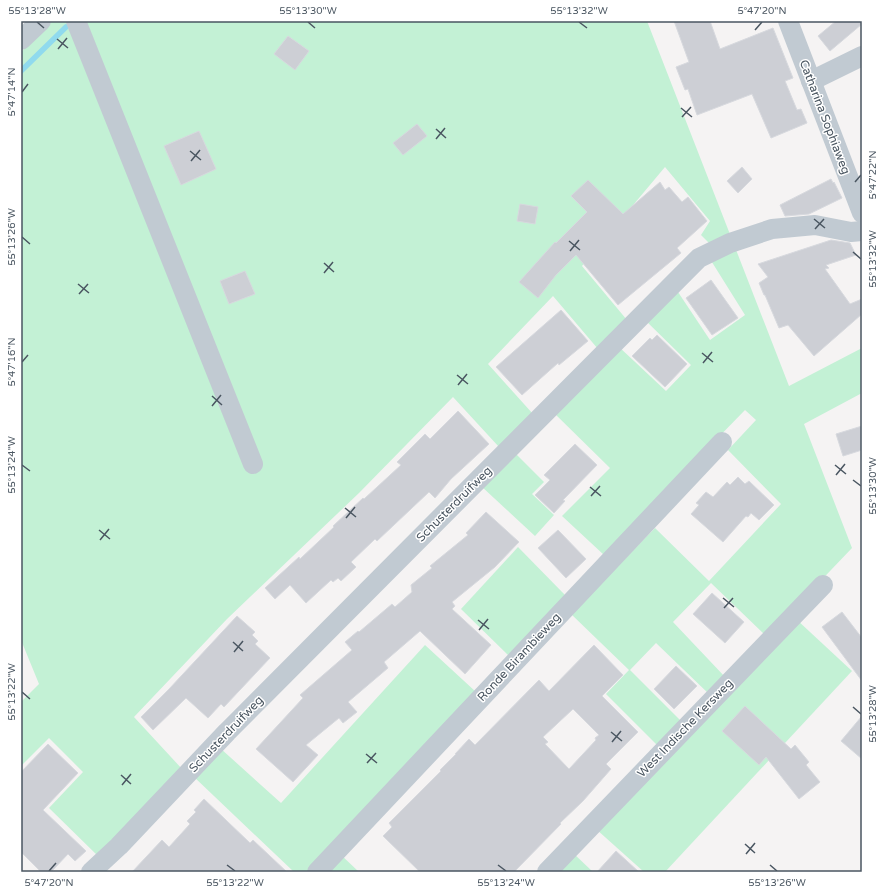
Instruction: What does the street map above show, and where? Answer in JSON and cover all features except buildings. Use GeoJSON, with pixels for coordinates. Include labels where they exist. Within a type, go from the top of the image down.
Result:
{"type":"FeatureCollection","features":[{"type":"Feature","properties":{"kind":"street"},"geometry":{"type":"LineString","coordinates":[[21,40],[41,21]]}},
{"type":"Feature","properties":{"kind":"street"},"geometry":{"type":"LineString","coordinates":[[76,21],[253,464]]}},
{"type":"Feature","properties":{"kind":"street","name":"Catharina Sophiaweg"},"geometry":{"type":"LineString","coordinates":[[788,21],[862,213]]}},
{"type":"Feature","properties":{"kind":"street"},"geometry":{"type":"LineString","coordinates":[[811,81],[862,56]]}},
{"type":"Feature","properties":{"kind":"street","name":"Schusterdruifweg"},"geometry":{"type":"LineString","coordinates":[[91,872],[119,846],[227,732],[699,258],[730,243],[772,229],[815,225],[851,232],[862,231]]}},
{"type":"Feature","properties":{"kind":"street","name":"Ronde Birambieweg"},"geometry":{"type":"LineString","coordinates":[[317,872],[722,442]]}},
{"type":"Feature","properties":{"kind":"street","name":"West Indische Kersweg"},"geometry":{"type":"LineString","coordinates":[[547,872],[823,585]]}},
{"type":"Feature","properties":{"kind":"green space"},"geometry":{"type":"Polygon","coordinates":[[[52,21],[647,21],[789,386],[862,348],[862,393],[804,424],[852,548],[767,637],[711,583],[673,622],[726,678],[710,695],[656,643],[630,670],[683,723],[659,747],[606,694],[629,670],[571,614],[655,528],[709,581],[781,504],[728,450],[756,420],[745,410],[604,555],[562,516],[610,468],[554,413],[618,346],[666,391],[691,365],[645,320],[676,289],[710,340],[745,315],[710,259],[717,251],[701,235],[710,221],[665,167],[582,266],[627,320],[598,349],[553,296],[488,364],[533,414],[499,447],[453,397],[359,493],[227,619],[134,717],[183,770],[99,857],[49,808],[83,772],[49,738],[21,766],[21,702],[39,684],[21,640],[21,52],[52,21]]]}},
{"type":"Feature","properties":{"kind":"green space"},"geometry":{"type":"Polygon","coordinates":[[[514,452],[544,482],[532,494],[554,515],[535,536],[481,486],[514,452]]]}},
{"type":"Feature","properties":{"kind":"green space"},"geometry":{"type":"Polygon","coordinates":[[[518,547],[565,595],[509,656],[461,609],[518,547]]]}},
{"type":"Feature","properties":{"kind":"green space"},"geometry":{"type":"Polygon","coordinates":[[[796,619],[852,671],[665,872],[644,872],[596,829],[796,619]]]}},
{"type":"Feature","properties":{"kind":"green space"},"geometry":{"type":"Polygon","coordinates":[[[425,645],[476,692],[311,872],[294,872],[193,776],[220,748],[281,803],[425,645]]]}},
{"type":"Feature","properties":{"kind":"green space"},"geometry":{"type":"Polygon","coordinates":[[[573,853],[593,872],[555,872],[573,853]]]}},
{"type":"Feature","properties":{"kind":"green space"},"geometry":{"type":"Polygon","coordinates":[[[340,854],[359,872],[322,872],[340,854]]]}},
{"type":"Feature","properties":{"kind":"waterway"},"geometry":{"type":"LineString","coordinates":[[21,71],[66,27]]}}]}
